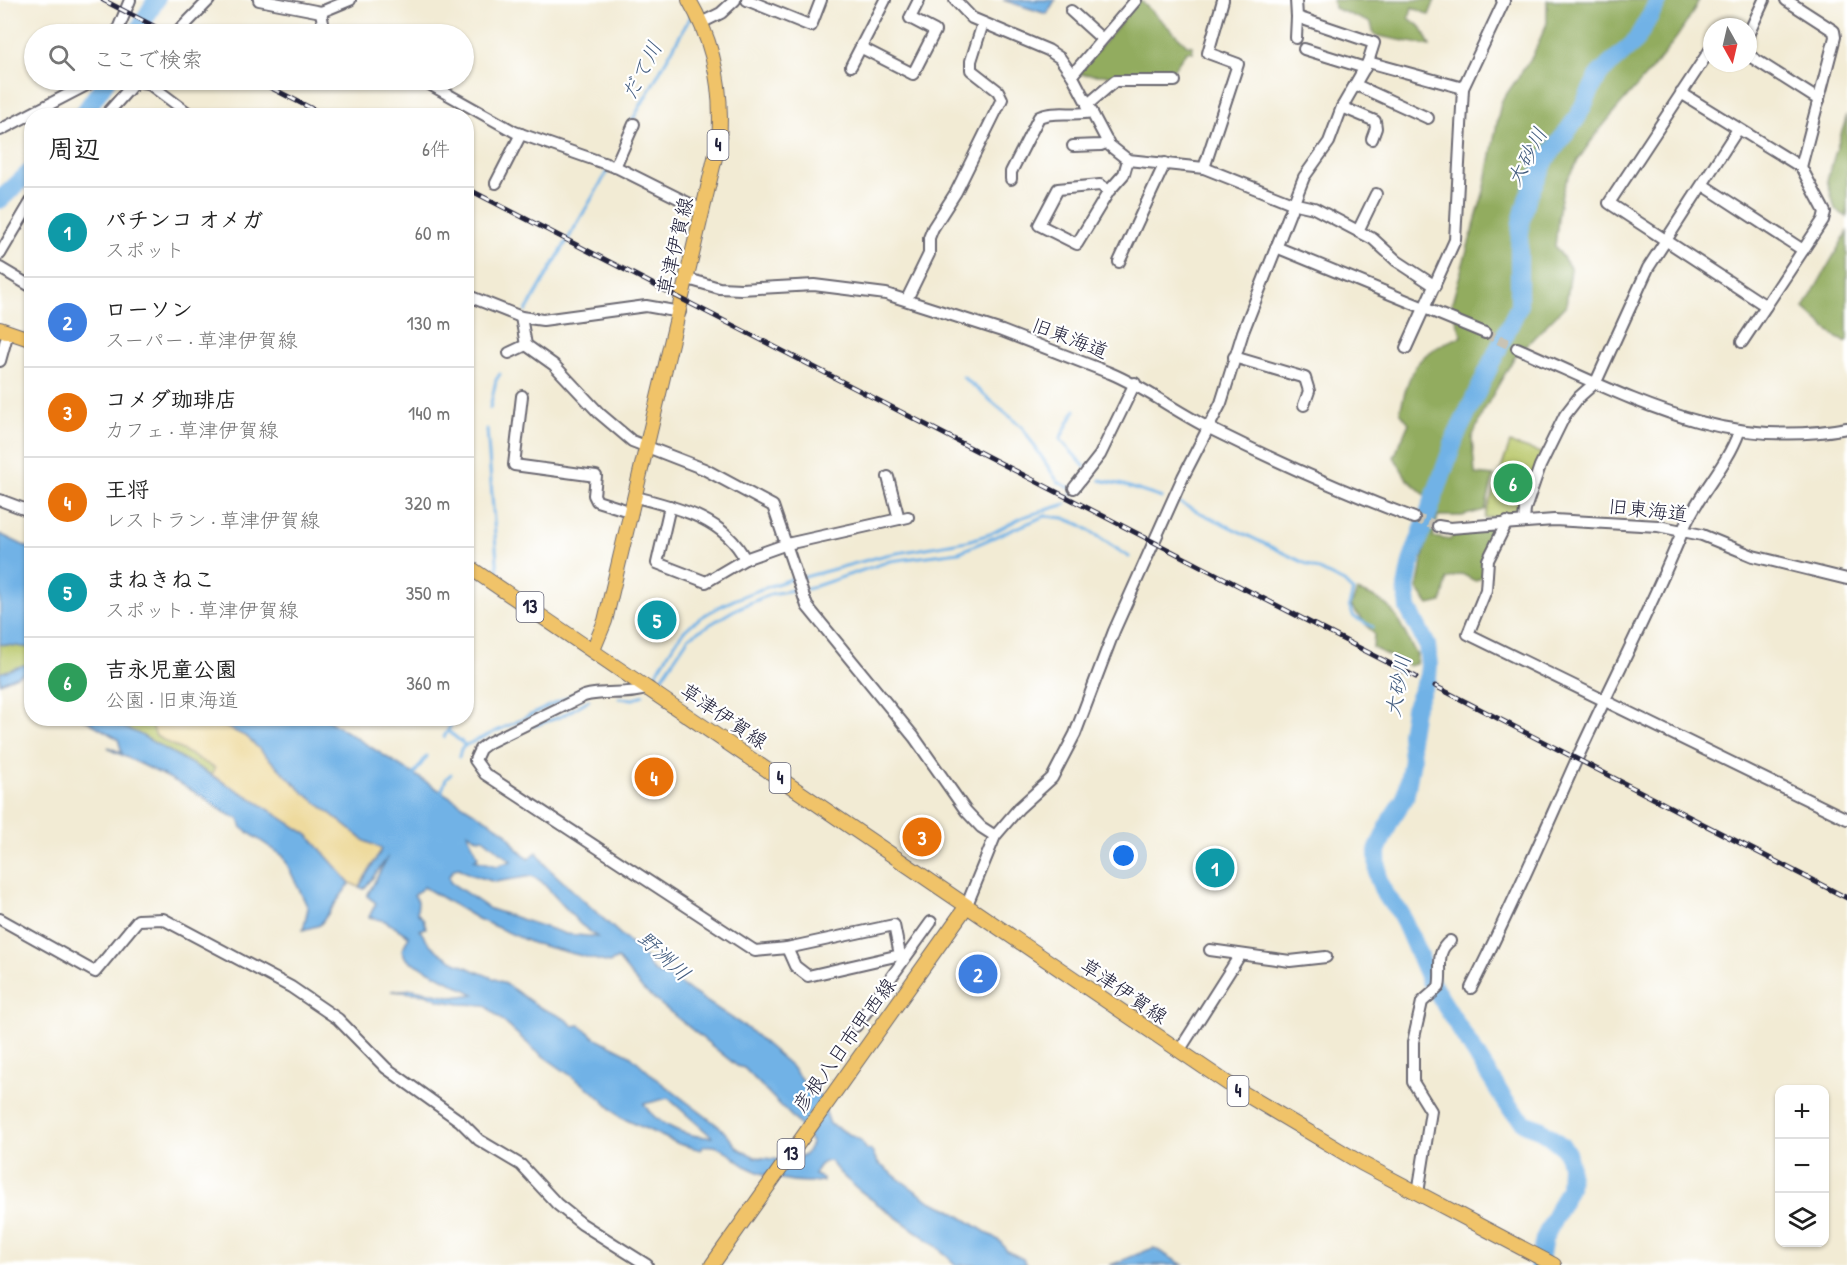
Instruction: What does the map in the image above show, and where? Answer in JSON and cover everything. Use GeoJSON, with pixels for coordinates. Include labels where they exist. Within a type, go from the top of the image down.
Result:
{"type":"FeatureCollection","features":[{"type":"Feature","properties":{"kind":"main road","name":"草津伊賀線"},"geometry":{"type":"LineString","coordinates":[[694,10],[717,73],[721,121],[719,141],[649,446],[605,621],[593,650],[966,907],[1282,1118],[1554,1265]]}},
{"type":"Feature","properties":{"kind":"main road"},"geometry":{"type":"LineString","coordinates":[[4,331],[24,337]]}},
{"type":"Feature","properties":{"kind":"main road","name":"13"},"geometry":{"type":"LineString","coordinates":[[474,570],[593,650]]}},
{"type":"Feature","properties":{"kind":"main road","name":"彦根八日市甲西線"},"geometry":{"type":"LineString","coordinates":[[712,1265],[966,907]]}},
{"type":"Feature","properties":{"kind":"street"},"geometry":{"type":"LineString","coordinates":[[120,24],[130,0]]}},
{"type":"Feature","properties":{"kind":"street"},"geometry":{"type":"LineString","coordinates":[[186,24],[209,0]]}},
{"type":"Feature","properties":{"kind":"street"},"geometry":{"type":"LineString","coordinates":[[260,0],[321,12],[350,0]]}},
{"type":"Feature","properties":{"kind":"street"},"geometry":{"type":"LineString","coordinates":[[694,10],[721,13],[735,0]]}},
{"type":"Feature","properties":{"kind":"street"},"geometry":{"type":"LineString","coordinates":[[750,0],[811,26],[821,0]]}},
{"type":"Feature","properties":{"kind":"street"},"geometry":{"type":"LineString","coordinates":[[851,66],[885,0]]}},
{"type":"Feature","properties":{"kind":"street"},"geometry":{"type":"LineString","coordinates":[[862,48],[914,74],[935,31],[910,18],[919,0]]}},
{"type":"Feature","properties":{"kind":"street"},"geometry":{"type":"LineString","coordinates":[[955,0],[972,18],[1048,50],[1060,58],[1072,75],[1108,142],[1128,160],[1204,168],[1292,203],[1314,208],[1373,239],[1397,261],[1435,285]]}},
{"type":"Feature","properties":{"kind":"street"},"geometry":{"type":"LineString","coordinates":[[1072,75],[1101,38],[1136,0]]}},
{"type":"Feature","properties":{"kind":"street"},"geometry":{"type":"LineString","coordinates":[[1204,168],[1238,64],[1208,53],[1223,0]]}},
{"type":"Feature","properties":{"kind":"street"},"geometry":{"type":"LineString","coordinates":[[1296,0],[1296,38]]}},
{"type":"Feature","properties":{"kind":"street"},"geometry":{"type":"LineString","coordinates":[[1406,348],[1455,240],[1463,88],[1504,0]]}},
{"type":"Feature","properties":{"kind":"street"},"geometry":{"type":"LineString","coordinates":[[1756,18],[1764,0]]}},
{"type":"Feature","properties":{"kind":"street"},"geometry":{"type":"LineString","coordinates":[[1786,0],[1834,31],[1835,37],[1801,167]]}},
{"type":"Feature","properties":{"kind":"street"},"geometry":{"type":"LineString","coordinates":[[1071,11],[1101,38]]}},
{"type":"Feature","properties":{"kind":"street"},"geometry":{"type":"LineString","coordinates":[[321,12],[323,24]]}},
{"type":"Feature","properties":{"kind":"street"},"geometry":{"type":"LineString","coordinates":[[966,907],[995,836],[1018,808],[1052,778],[1064,757],[1114,631],[1183,477],[1221,403],[1234,357],[1292,203],[1304,177],[1329,142],[1341,106],[1367,65],[1374,43],[1297,17]]}},
{"type":"Feature","properties":{"kind":"street"},"geometry":{"type":"LineString","coordinates":[[907,299],[930,254],[929,238],[933,228],[956,192],[1002,99],[998,91],[971,70],[975,42],[983,23]]}},
{"type":"Feature","properties":{"kind":"street"},"geometry":{"type":"LineString","coordinates":[[1304,49],[1463,88]]}},
{"type":"Feature","properties":{"kind":"street"},"geometry":{"type":"LineString","coordinates":[[1703,60],[1610,203],[1766,306]]}},
{"type":"Feature","properties":{"kind":"street"},"geometry":{"type":"LineString","coordinates":[[1757,61],[1819,100]]}},
{"type":"Feature","properties":{"kind":"street"},"geometry":{"type":"LineString","coordinates":[[1011,179],[1011,172],[1033,123],[1039,117],[1046,114],[1076,116],[1090,108],[1115,81],[1175,81]]}},
{"type":"Feature","properties":{"kind":"street"},"geometry":{"type":"LineString","coordinates":[[1356,84],[1428,118]]}},
{"type":"Feature","properties":{"kind":"street"},"geometry":{"type":"LineString","coordinates":[[42,108],[77,90]]}},
{"type":"Feature","properties":{"kind":"street"},"geometry":{"type":"LineString","coordinates":[[111,108],[125,90]]}},
{"type":"Feature","properties":{"kind":"street"},"geometry":{"type":"LineString","coordinates":[[158,90],[181,108]]}},
{"type":"Feature","properties":{"kind":"street"},"geometry":{"type":"LineString","coordinates":[[440,90],[473,108]]}},
{"type":"Feature","properties":{"kind":"street"},"geometry":{"type":"LineString","coordinates":[[1681,93],[1801,167],[1825,212],[1803,250],[1742,342]]}},
{"type":"Feature","properties":{"kind":"street"},"geometry":{"type":"LineString","coordinates":[[1341,106],[1375,121],[1376,129],[1372,139]]}},
{"type":"Feature","properties":{"kind":"street"},"geometry":{"type":"LineString","coordinates":[[474,108],[521,134],[615,167],[702,210]]}},
{"type":"Feature","properties":{"kind":"street"},"geometry":{"type":"LineString","coordinates":[[0,130],[24,118]]}},
{"type":"Feature","properties":{"kind":"street"},"geometry":{"type":"LineString","coordinates":[[615,167],[634,124]]}},
{"type":"Feature","properties":{"kind":"street"},"geometry":{"type":"LineString","coordinates":[[1524,521],[1525,509],[1540,466],[1565,415],[1579,397],[1596,382],[1648,268],[1738,129]]}},
{"type":"Feature","properties":{"kind":"street"},"geometry":{"type":"LineString","coordinates":[[496,183],[521,134]]}},
{"type":"Feature","properties":{"kind":"street"},"geometry":{"type":"LineString","coordinates":[[1073,146],[1101,145],[1108,142]]}},
{"type":"Feature","properties":{"kind":"street"},"geometry":{"type":"LineString","coordinates":[[1109,191],[1101,185],[1058,189],[1038,225],[1077,244],[1109,191],[1124,174],[1128,160]]}},
{"type":"Feature","properties":{"kind":"street"},"geometry":{"type":"LineString","coordinates":[[1119,262],[1165,163]]}},
{"type":"Feature","properties":{"kind":"street"},"geometry":{"type":"LineString","coordinates":[[1703,185],[1803,250]]}},
{"type":"Feature","properties":{"kind":"street"},"geometry":{"type":"LineString","coordinates":[[1358,231],[1376,194]]}},
{"type":"Feature","properties":{"kind":"street"},"geometry":{"type":"LineString","coordinates":[[0,254],[24,214]]}},
{"type":"Feature","properties":{"kind":"street"},"geometry":{"type":"LineString","coordinates":[[1276,247],[1485,333]]}},
{"type":"Feature","properties":{"kind":"street"},"geometry":{"type":"LineString","coordinates":[[0,268],[24,282]]}},
{"type":"Feature","properties":{"kind":"street","name":"旧東海道"},"geometry":{"type":"LineString","coordinates":[[688,279],[719,288],[814,285],[853,288],[907,299],[1061,353],[1135,383],[1209,428],[1414,518]]}},
{"type":"Feature","properties":{"kind":"street"},"geometry":{"type":"LineString","coordinates":[[474,298],[521,317],[563,319],[646,306],[680,312]]}},
{"type":"Feature","properties":{"kind":"street"},"geometry":{"type":"LineString","coordinates":[[521,317],[526,345],[554,365],[599,413],[632,441],[704,469],[773,506],[788,544],[807,606],[914,737],[966,811],[981,827],[995,836]]}},
{"type":"Feature","properties":{"kind":"street"},"geometry":{"type":"LineString","coordinates":[[0,361],[4,331]]}},
{"type":"Feature","properties":{"kind":"street"},"geometry":{"type":"LineString","coordinates":[[510,353],[526,345]]}},
{"type":"Feature","properties":{"kind":"street"},"geometry":{"type":"LineString","coordinates":[[1517,348],[1680,417],[1739,432],[1768,435],[1847,428]]}},
{"type":"Feature","properties":{"kind":"street"},"geometry":{"type":"LineString","coordinates":[[1234,357],[1305,378],[1309,391],[1304,405]]}},
{"type":"Feature","properties":{"kind":"street"},"geometry":{"type":"LineString","coordinates":[[1074,488],[1100,455],[1135,383]]}},
{"type":"Feature","properties":{"kind":"street"},"geometry":{"type":"LineString","coordinates":[[522,396],[514,465],[596,476],[594,495],[597,501],[632,512]]}},
{"type":"Feature","properties":{"kind":"street"},"geometry":{"type":"LineString","coordinates":[[1471,988],[1508,916],[1683,531],[1701,497],[1732,452],[1739,432]]}},
{"type":"Feature","properties":{"kind":"street"},"geometry":{"type":"LineString","coordinates":[[670,506],[657,563],[706,582],[745,559],[788,544],[903,518],[888,477]]}},
{"type":"Feature","properties":{"kind":"street"},"geometry":{"type":"LineString","coordinates":[[636,497],[692,512],[736,541],[745,559]]}},
{"type":"Feature","properties":{"kind":"street"},"geometry":{"type":"LineString","coordinates":[[0,500],[24,509]]}},
{"type":"Feature","properties":{"kind":"street","name":"旧東海道"},"geometry":{"type":"LineString","coordinates":[[1438,526],[1450,528],[1524,521],[1658,526],[1702,535],[1753,556],[1847,579]]}},
{"type":"Feature","properties":{"kind":"street"},"geometry":{"type":"LineString","coordinates":[[1507,522],[1488,560],[1486,590],[1468,634],[1847,819]]}},
{"type":"Feature","properties":{"kind":"street"},"geometry":{"type":"LineString","coordinates":[[649,688],[639,692],[596,693],[584,696],[488,743],[480,749],[475,760],[485,774],[755,951],[787,948],[894,924],[902,957],[921,971]]}},
{"type":"Feature","properties":{"kind":"street"},"geometry":{"type":"LineString","coordinates":[[0,919],[95,972],[130,928],[138,920],[146,918],[163,919],[252,966],[291,987],[338,1019],[386,1068],[460,1121],[479,1140],[521,1165],[556,1204],[582,1224],[647,1265]]}},
{"type":"Feature","properties":{"kind":"street"},"geometry":{"type":"LineString","coordinates":[[856,1026],[902,957],[931,922]]}},
{"type":"Feature","properties":{"kind":"street"},"geometry":{"type":"LineString","coordinates":[[1419,1193],[1431,1111],[1413,1082],[1413,1042],[1422,1002],[1436,989],[1440,952],[1443,946],[1450,941]]}},
{"type":"Feature","properties":{"kind":"street"},"geometry":{"type":"LineString","coordinates":[[787,948],[795,966],[808,976],[902,957]]}},
{"type":"Feature","properties":{"kind":"street"},"geometry":{"type":"LineString","coordinates":[[1209,950],[1290,961],[1326,957]]}},
{"type":"Feature","properties":{"kind":"street"},"geometry":{"type":"LineString","coordinates":[[1179,1051],[1240,955]]}},
{"type":"Feature","properties":{"kind":"green space"},"geometry":{"type":"Polygon","coordinates":[[[1140,0],[1187,45],[1192,46],[1193,52],[1187,51],[1171,73],[1164,78],[1077,74],[1140,0]]]}},
{"type":"Feature","properties":{"kind":"green space"},"geometry":{"type":"Polygon","coordinates":[[[1333,0],[1435,0],[1429,15],[1412,7],[1409,18],[1422,28],[1430,46],[1374,35],[1371,23],[1334,8],[1333,0]]]}},
{"type":"Feature","properties":{"kind":"green space"},"geometry":{"type":"Polygon","coordinates":[[[1547,0],[1699,0],[1669,48],[1596,135],[1566,182],[1560,205],[1555,246],[1571,269],[1566,305],[1514,358],[1483,412],[1472,438],[1475,474],[1494,476],[1485,510],[1462,516],[1438,516],[1433,537],[1450,540],[1458,528],[1493,526],[1499,530],[1483,576],[1475,581],[1462,574],[1447,579],[1442,602],[1429,605],[1417,589],[1431,518],[1425,495],[1407,479],[1394,457],[1409,423],[1400,412],[1412,372],[1418,363],[1434,349],[1462,336],[1451,306],[1485,187],[1501,102],[1532,57],[1547,23],[1547,0]]]}},
{"type":"Feature","properties":{"kind":"green space"},"geometry":{"type":"Polygon","coordinates":[[[1847,115],[1847,217],[1835,209],[1827,180],[1847,115]]]}},
{"type":"Feature","properties":{"kind":"green space"},"geometry":{"type":"Polygon","coordinates":[[[1847,232],[1847,342],[1837,338],[1804,308],[1847,232]]]}},
{"type":"Feature","properties":{"kind":"green space"},"geometry":{"type":"Polygon","coordinates":[[[1510,443],[1541,453],[1520,514],[1484,518],[1510,443]]]}},
{"type":"Feature","properties":{"kind":"green space"},"geometry":{"type":"Polygon","coordinates":[[[1357,591],[1381,601],[1395,615],[1417,655],[1416,664],[1409,666],[1373,648],[1374,634],[1351,606],[1357,591]]]}},
{"type":"Feature","properties":{"kind":"green space"},"geometry":{"type":"Polygon","coordinates":[[[0,644],[24,647],[24,665],[0,673],[0,644]]]}},
{"type":"Feature","properties":{"kind":"green space"},"geometry":{"type":"Polygon","coordinates":[[[120,726],[152,726],[156,736],[215,768],[212,775],[137,733],[120,726]]]}},
{"type":"Feature","properties":{"kind":"sand"},"geometry":{"type":"Polygon","coordinates":[[[152,726],[224,726],[247,737],[302,791],[365,841],[383,849],[359,887],[350,883],[308,835],[212,775],[215,768],[156,736],[152,726]]]}},
{"type":"Feature","properties":{"kind":"water"},"geometry":{"type":"Polygon","coordinates":[[[1003,0],[1055,0],[1047,14],[1003,0]]]}},
{"type":"Feature","properties":{"kind":"water"},"geometry":{"type":"Polygon","coordinates":[[[0,534],[24,546],[24,647],[0,644],[0,534]]]}},
{"type":"Feature","properties":{"kind":"water"},"geometry":{"type":"Polygon","coordinates":[[[24,665],[24,673],[0,683],[0,673],[24,665]]]}},
{"type":"Feature","properties":{"kind":"water"},"geometry":{"type":"Polygon","coordinates":[[[96,726],[120,726],[137,733],[251,798],[308,835],[350,883],[320,925],[303,930],[308,908],[283,856],[242,828],[239,819],[181,785],[111,750],[108,747],[122,753],[118,739],[96,726]]]}},
{"type":"Feature","properties":{"kind":"water"},"geometry":{"type":"Polygon","coordinates":[[[224,726],[337,726],[506,832],[517,849],[528,859],[537,852],[546,866],[646,958],[654,971],[668,976],[747,1028],[791,1066],[804,1083],[820,1095],[830,1124],[860,1140],[867,1150],[871,1150],[878,1163],[899,1179],[930,1201],[949,1209],[1000,1241],[1007,1251],[1023,1259],[1026,1265],[956,1265],[935,1245],[847,1180],[831,1161],[820,1165],[814,1175],[823,1178],[823,1181],[795,1181],[776,1178],[749,1168],[728,1152],[711,1145],[704,1146],[701,1150],[679,1144],[620,1117],[594,1092],[536,1051],[485,1005],[461,1004],[441,1001],[426,994],[391,991],[413,989],[454,997],[474,994],[406,959],[402,950],[409,936],[385,921],[369,917],[376,903],[367,896],[388,857],[364,889],[359,887],[382,849],[365,841],[302,791],[247,737],[224,726]],[[467,832],[478,857],[474,860],[497,866],[511,861],[483,838],[478,839],[467,832]],[[459,868],[454,869],[449,876],[450,882],[490,909],[566,934],[597,937],[580,924],[541,881],[532,876],[495,882],[469,874],[459,868]],[[424,887],[414,895],[418,901],[417,913],[423,919],[426,928],[420,930],[435,949],[468,968],[502,982],[541,1008],[562,1017],[573,1026],[580,1025],[594,1037],[630,1055],[655,1078],[721,1128],[739,1149],[755,1157],[790,1161],[805,1155],[812,1142],[797,1122],[744,1068],[737,1066],[643,990],[618,959],[609,963],[532,943],[478,919],[424,887]],[[668,1098],[644,1104],[656,1118],[674,1129],[693,1135],[712,1137],[668,1098]]]}},
{"type":"Feature","properties":{"kind":"water"},"geometry":{"type":"Polygon","coordinates":[[[1154,1248],[1183,1265],[1110,1265],[1142,1252],[1154,1248]]]}},
{"type":"Feature","properties":{"kind":"waterway"},"geometry":{"type":"LineString","coordinates":[[142,24],[156,0]]}},
{"type":"Feature","properties":{"kind":"waterway","name":"大砂川"},"geometry":{"type":"LineString","coordinates":[[1539,1265],[1544,1239],[1569,1188],[1570,1165],[1567,1153],[1562,1146],[1540,1129],[1526,1124],[1509,1107],[1431,983],[1400,912],[1385,895],[1378,878],[1377,851],[1391,819],[1405,798],[1412,760],[1410,734],[1414,709],[1428,677],[1427,645],[1408,608],[1406,587],[1411,562],[1456,436],[1519,306],[1521,222],[1528,196],[1547,158],[1577,118],[1599,74],[1635,42],[1659,0]]}},
{"type":"Feature","properties":{"kind":"waterway","name":"だて川"},"geometry":{"type":"LineString","coordinates":[[632,121],[692,14]]}},
{"type":"Feature","properties":{"kind":"waterway"},"geometry":{"type":"LineString","coordinates":[[88,108],[100,90]]}},
{"type":"Feature","properties":{"kind":"waterway","name":"だて川"},"geometry":{"type":"LineString","coordinates":[[526,311],[609,169]]}},
{"type":"Feature","properties":{"kind":"waterway"},"geometry":{"type":"LineString","coordinates":[[0,200],[24,178]]}},
{"type":"Feature","properties":{"kind":"waterway","name":"だて川"},"geometry":{"type":"LineString","coordinates":[[490,408],[496,380],[500,374]]}},
{"type":"Feature","properties":{"kind":"waterway"},"geometry":{"type":"LineString","coordinates":[[963,377],[1022,427],[1058,482],[1074,490],[1071,495]]}},
{"type":"Feature","properties":{"kind":"waterway"},"geometry":{"type":"LineString","coordinates":[[1075,410],[1060,439],[1085,467]]}},
{"type":"Feature","properties":{"kind":"waterway","name":"だて川"},"geometry":{"type":"LineString","coordinates":[[487,429],[498,575]]}},
{"type":"Feature","properties":{"kind":"waterway"},"geometry":{"type":"LineString","coordinates":[[1100,480],[1162,498]]}},
{"type":"Feature","properties":{"kind":"waterway"},"geometry":{"type":"LineString","coordinates":[[1180,503],[1344,582],[1353,591],[1349,606],[1354,617],[1373,627]]}},
{"type":"Feature","properties":{"kind":"waterway"},"geometry":{"type":"LineString","coordinates":[[801,578],[886,555],[967,541],[990,534],[1023,517],[1066,504]]}},
{"type":"Feature","properties":{"kind":"waterway"},"geometry":{"type":"LineString","coordinates":[[807,589],[890,561],[959,552],[1045,516],[1064,518],[1081,525],[1129,557]]}},
{"type":"Feature","properties":{"kind":"waterway"},"geometry":{"type":"LineString","coordinates":[[650,677],[656,674],[681,635],[695,621],[736,599],[792,579]]}},
{"type":"Feature","properties":{"kind":"waterway"},"geometry":{"type":"LineString","coordinates":[[657,685],[689,637],[736,609],[771,594],[793,590]]}},
{"type":"Feature","properties":{"kind":"waterway"},"geometry":{"type":"LineString","coordinates":[[514,723],[595,686],[626,684]]}},
{"type":"Feature","properties":{"kind":"waterway"},"geometry":{"type":"LineString","coordinates":[[619,698],[634,699],[643,695]]}},
{"type":"Feature","properties":{"kind":"waterway"},"geometry":{"type":"LineString","coordinates":[[533,726],[560,717],[589,700]]}},
{"type":"Feature","properties":{"kind":"waterway"},"geometry":{"type":"LineString","coordinates":[[459,757],[461,749],[466,745],[514,723]]}},
{"type":"Feature","properties":{"kind":"waterway","name":"だて川"},"geometry":{"type":"LineString","coordinates":[[444,737],[450,726]]}},
{"type":"Feature","properties":{"kind":"waterway"},"geometry":{"type":"LineString","coordinates":[[448,731],[465,745]]}},
{"type":"Feature","properties":{"kind":"waterway","name":"だて川"},"geometry":{"type":"LineString","coordinates":[[414,774],[427,756]]}},
{"type":"Feature","properties":{"kind":"waterway"},"geometry":{"type":"LineString","coordinates":[[441,793],[446,779],[451,774]]}},
{"type":"Feature","properties":{"kind":"tunnel"},"geometry":{"type":"LineString","coordinates":[[1485,333],[1517,348]]}},
{"type":"Feature","properties":{"kind":"tunnel"},"geometry":{"type":"LineString","coordinates":[[1414,518],[1438,526]]}},
{"type":"Feature","properties":{"kind":"railway"},"geometry":{"type":"LineString","coordinates":[[103,0],[150,24]]}},
{"type":"Feature","properties":{"kind":"railway"},"geometry":{"type":"LineString","coordinates":[[275,90],[310,108]]}},
{"type":"Feature","properties":{"kind":"railway"},"geometry":{"type":"LineString","coordinates":[[474,192],[1416,677]]}},
{"type":"Feature","properties":{"kind":"railway"},"geometry":{"type":"LineString","coordinates":[[1435,686],[1847,898]]}},
{"type":"Feature","properties":{"kind":"place","name":"吉永児童公園"},"geometry":{"type":"Point","coordinates":[1513,483]}},
{"type":"Feature","properties":{"kind":"place","name":"まねきねこ"},"geometry":{"type":"Point","coordinates":[657,620]}},
{"type":"Feature","properties":{"kind":"place","name":"王将"},"geometry":{"type":"Point","coordinates":[654,777]}},
{"type":"Feature","properties":{"kind":"place","name":"コメダ珈琲店"},"geometry":{"type":"Point","coordinates":[922,837]}},
{"type":"Feature","properties":{"kind":"place","name":"パチンコ オメガ"},"geometry":{"type":"Point","coordinates":[1215,868]}},
{"type":"Feature","properties":{"kind":"place","name":"ローソン"},"geometry":{"type":"Point","coordinates":[978,974]}},
{"type":"Feature","properties":{"kind":"water label","name":"野洲川"},"geometry":{"type":"Point","coordinates":[664,956]}}]}
